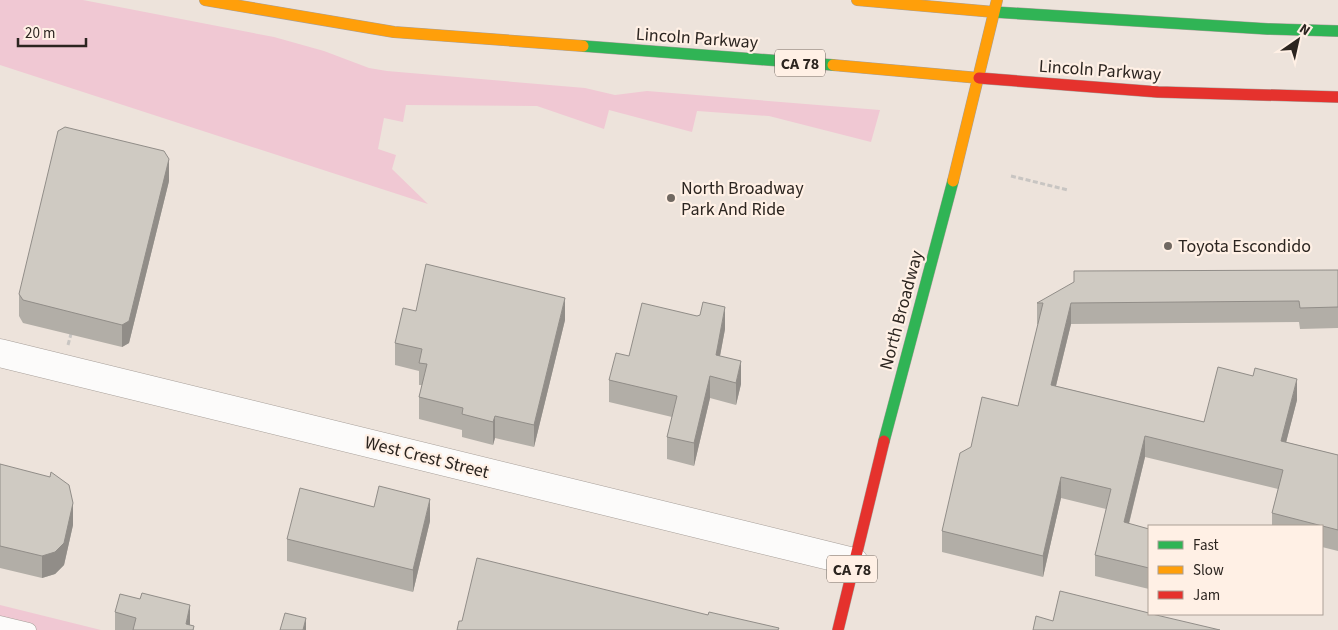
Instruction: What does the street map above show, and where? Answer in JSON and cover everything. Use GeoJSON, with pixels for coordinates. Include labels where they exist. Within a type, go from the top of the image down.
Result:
{"type":"FeatureCollection","features":[{"type":"Feature","properties":{"kind":"main road","name":"Lincoln Parkway"},"geometry":{"type":"LineString","coordinates":[[205,0],[394,32],[907,70],[1048,85],[1237,97],[1338,97]]}},
{"type":"Feature","properties":{"kind":"main road"},"geometry":{"type":"LineString","coordinates":[[857,0],[994,12],[1268,29],[1338,30]]}},
{"type":"Feature","properties":{"kind":"main road","name":"North Broadway"},"geometry":{"type":"LineString","coordinates":[[838,630],[979,78],[997,0]]}},
{"type":"Feature","properties":{"kind":"street","name":"West Crest Street"},"geometry":{"type":"LineString","coordinates":[[0,352],[854,562]]}},
{"type":"Feature","properties":{"kind":"lane"},"geometry":{"type":"LineString","coordinates":[[0,623],[29,630]]}},
{"type":"Feature","properties":{"kind":"path"},"geometry":{"type":"LineString","coordinates":[[1012,176],[1068,190]]}},
{"type":"Feature","properties":{"kind":"path"},"geometry":{"type":"LineString","coordinates":[[68,346],[71,334]]}},
{"type":"Feature","properties":{"kind":"shaded area"},"geometry":{"type":"Polygon","coordinates":[[[0,0],[83,0],[274,37],[324,51],[369,68],[387,71],[585,88],[615,95],[647,91],[880,110],[871,142],[769,116],[697,111],[692,132],[609,110],[604,129],[537,106],[406,105],[403,122],[384,118],[378,149],[396,155],[392,169],[428,204],[0,65],[0,0]]]}},
{"type":"Feature","properties":{"kind":"shaded area"},"geometry":{"type":"Polygon","coordinates":[[[0,605],[101,630],[0,630],[0,605]]]}},
{"type":"Feature","properties":{"kind":"building"},"geometry":{"type":"Polygon","coordinates":[[[65,127],[164,151],[169,159],[129,321],[122,325],[23,300],[19,294],[58,131],[65,127]]]}},
{"type":"Feature","properties":{"kind":"building"},"geometry":{"type":"Polygon","coordinates":[[[426,264],[565,298],[534,425],[495,416],[493,422],[462,414],[463,408],[419,397],[427,364],[419,363],[422,349],[395,343],[403,308],[416,311],[426,264]]]}},
{"type":"Feature","properties":{"kind":"building"},"geometry":{"type":"Polygon","coordinates":[[[1338,270],[1338,307],[1300,308],[1299,301],[1071,303],[1051,385],[1204,422],[1218,367],[1253,376],[1255,368],[1297,379],[1281,441],[1338,455],[1338,530],[1272,513],[1283,470],[1145,436],[1124,522],[1148,529],[1148,568],[1095,555],[1111,489],[1061,477],[1043,556],[942,531],[960,453],[971,447],[982,397],[1018,406],[1043,303],[1037,303],[1074,282],[1074,271],[1338,270]]]}},
{"type":"Feature","properties":{"kind":"building"},"geometry":{"type":"Polygon","coordinates":[[[703,302],[725,307],[716,355],[741,361],[736,383],[710,376],[694,443],[667,437],[677,396],[609,380],[616,353],[629,356],[642,303],[697,316],[700,315],[703,302]]]}},
{"type":"Feature","properties":{"kind":"building"},"geometry":{"type":"Polygon","coordinates":[[[0,464],[50,477],[51,472],[69,485],[73,503],[64,543],[55,552],[42,556],[0,546],[0,464]]]}},
{"type":"Feature","properties":{"kind":"building"},"geometry":{"type":"Polygon","coordinates":[[[379,486],[430,499],[413,570],[287,539],[300,488],[374,507],[379,486]]]}},
{"type":"Feature","properties":{"kind":"building"},"geometry":{"type":"Polygon","coordinates":[[[477,558],[708,615],[709,612],[779,628],[778,630],[457,630],[459,621],[462,621],[477,558]]]}},
{"type":"Feature","properties":{"kind":"building"},"geometry":{"type":"Polygon","coordinates":[[[1060,591],[1148,613],[1148,615],[1156,615],[1220,630],[1033,630],[1036,616],[1053,621],[1060,591]]]}},
{"type":"Feature","properties":{"kind":"building"},"geometry":{"type":"Polygon","coordinates":[[[142,593],[190,605],[186,624],[194,626],[193,630],[133,630],[136,618],[115,612],[120,594],[140,599],[142,593]]]}},
{"type":"Feature","properties":{"kind":"building"},"geometry":{"type":"Polygon","coordinates":[[[285,613],[306,618],[303,630],[280,630],[285,613]]]}},
{"type":"Feature","properties":{"kind":"traffic: fast"},"geometry":{"type":"LineString","coordinates":[[994,12],[1268,29],[1338,31]]}},
{"type":"Feature","properties":{"kind":"traffic: fast"},"geometry":{"type":"LineString","coordinates":[[583,46],[833,65]]}},
{"type":"Feature","properties":{"kind":"traffic: fast"},"geometry":{"type":"LineString","coordinates":[[884,441],[953,181]]}},
{"type":"Feature","properties":{"kind":"traffic: slow"},"geometry":{"type":"LineString","coordinates":[[205,0],[394,32],[583,46]]}},
{"type":"Feature","properties":{"kind":"traffic: slow"},"geometry":{"type":"LineString","coordinates":[[857,0],[994,12]]}},
{"type":"Feature","properties":{"kind":"traffic: slow"},"geometry":{"type":"LineString","coordinates":[[953,181],[997,0]]}},
{"type":"Feature","properties":{"kind":"traffic: slow"},"geometry":{"type":"LineString","coordinates":[[833,65],[979,78]]}},
{"type":"Feature","properties":{"kind":"traffic: jam"},"geometry":{"type":"LineString","coordinates":[[979,78],[1158,92],[1338,97]]}},
{"type":"Feature","properties":{"kind":"traffic: jam"},"geometry":{"type":"LineString","coordinates":[[838,630],[884,441]]}},
{"type":"Feature","properties":{"kind":"place","name":"North Broadway Park And Ride"},"geometry":{"type":"Point","coordinates":[671,198]}},
{"type":"Feature","properties":{"kind":"place","name":"Toyota Escondido"},"geometry":{"type":"Point","coordinates":[1168,246]}}]}
